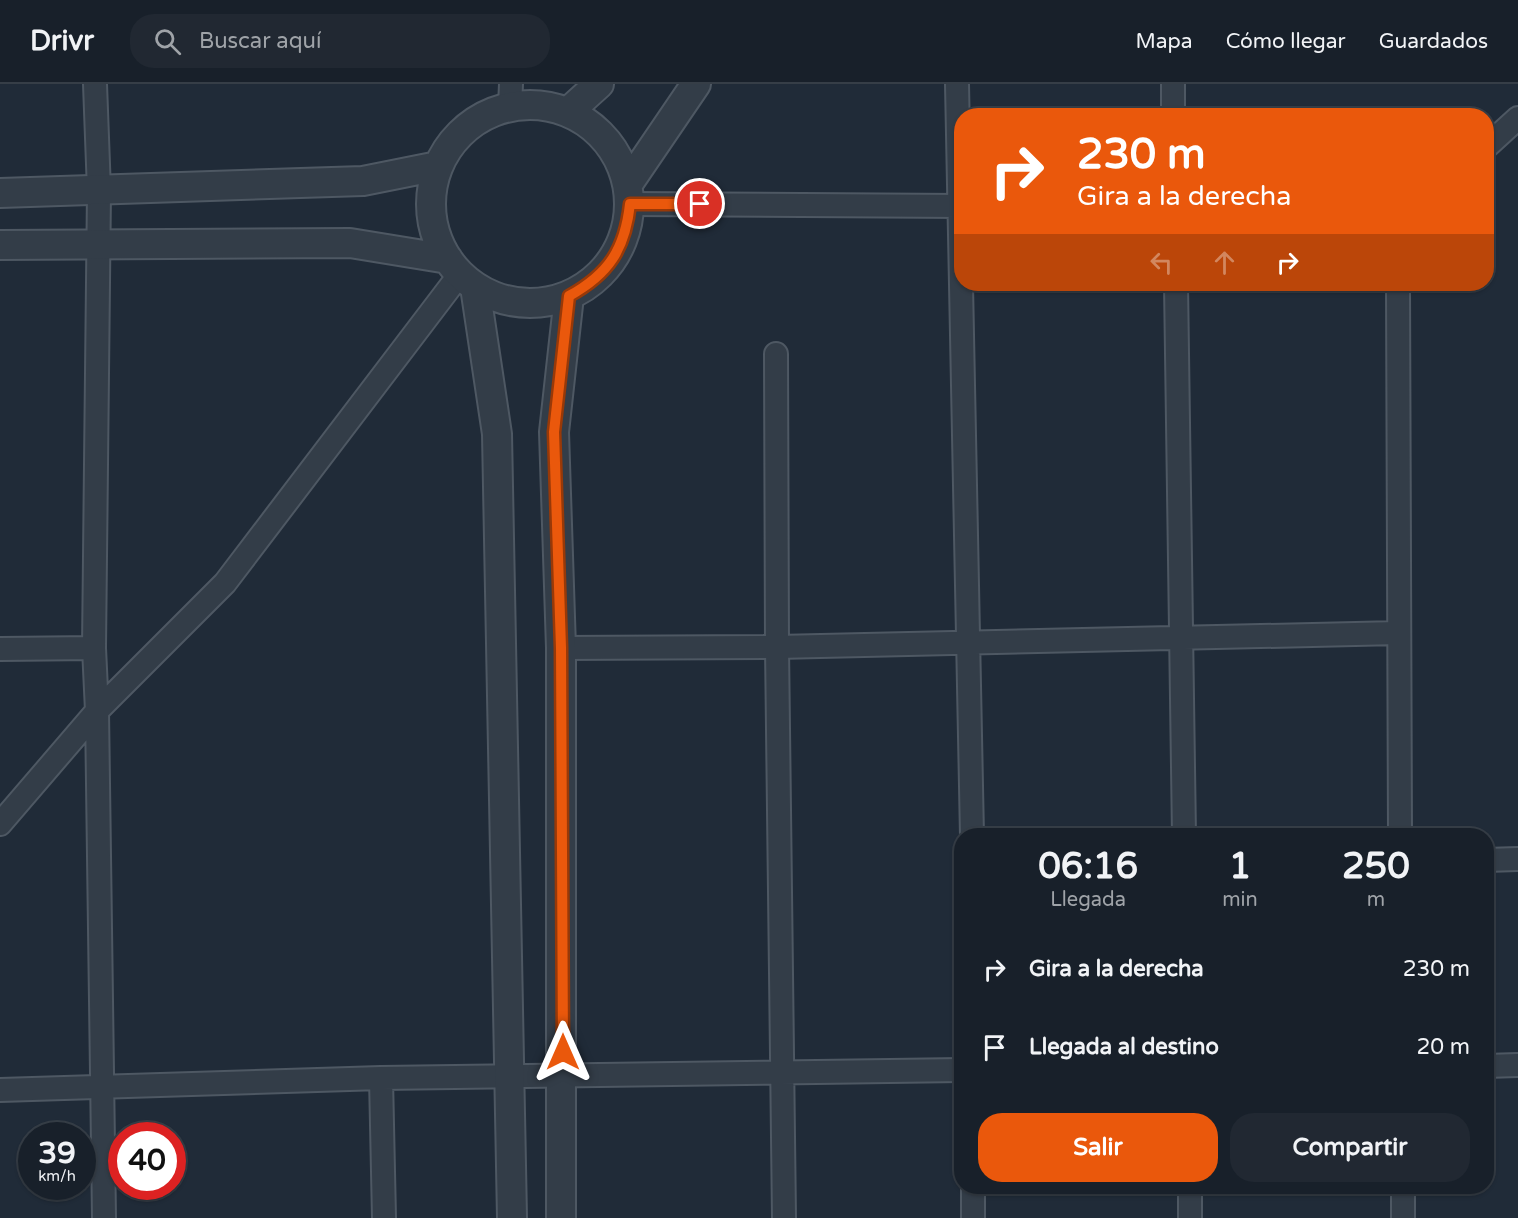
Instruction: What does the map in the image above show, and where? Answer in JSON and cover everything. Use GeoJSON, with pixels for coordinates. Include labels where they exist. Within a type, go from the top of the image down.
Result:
{"type":"FeatureCollection","features":[{"type":"Feature","properties":{"kind":"street"},"geometry":{"type":"LineString","coordinates":[[94,84],[99,191],[94,648],[97,711],[104,1218]]}},
{"type":"Feature","properties":{"kind":"street"},"geometry":{"type":"LineString","coordinates":[[568,112],[599,84]]}},
{"type":"Feature","properties":{"kind":"street"},"geometry":{"type":"LineString","coordinates":[[629,194],[696,84]]}},
{"type":"Feature","properties":{"kind":"street"},"geometry":{"type":"LineString","coordinates":[[957,84],[958,108]]}},
{"type":"Feature","properties":{"kind":"street"},"geometry":{"type":"LineString","coordinates":[[1173,84],[1173,108]]}},
{"type":"Feature","properties":{"kind":"street"},"geometry":{"type":"LineString","coordinates":[[510,95],[529,104],[549,106],[568,112],[585,121],[600,134],[613,148],[622,166],[629,194],[625,232],[613,259],[601,274],[569,296],[540,302],[511,301],[492,296],[461,273],[438,242],[432,223],[430,204],[432,184],[438,166],[447,149],[459,134],[492,112],[510,95]]}},
{"type":"Feature","properties":{"kind":"street"},"geometry":{"type":"LineString","coordinates":[[1494,140],[1518,118]]}},
{"type":"Feature","properties":{"kind":"street"},"geometry":{"type":"LineString","coordinates":[[0,193],[363,181],[438,166]]}},
{"type":"Feature","properties":{"kind":"street"},"geometry":{"type":"LineString","coordinates":[[629,194],[954,206]]}},
{"type":"Feature","properties":{"kind":"street"},"geometry":{"type":"LineString","coordinates":[[0,245],[350,243],[461,273]]}},
{"type":"Feature","properties":{"kind":"street"},"geometry":{"type":"LineString","coordinates":[[0,824],[97,711],[225,583],[461,273]]}},
{"type":"Feature","properties":{"kind":"street"},"geometry":{"type":"LineString","coordinates":[[461,273],[497,434],[512,1218]]}},
{"type":"Feature","properties":{"kind":"street"},"geometry":{"type":"LineString","coordinates":[[962,291],[972,828]]}},
{"type":"Feature","properties":{"kind":"street"},"geometry":{"type":"LineString","coordinates":[[1176,291],[1184,828]]}},
{"type":"Feature","properties":{"kind":"street"},"geometry":{"type":"LineString","coordinates":[[1398,291],[1400,828]]}},
{"type":"Feature","properties":{"kind":"street"},"geometry":{"type":"LineString","coordinates":[[561,1218],[563,1075],[561,648],[554,432],[569,296]]}},
{"type":"Feature","properties":{"kind":"street"},"geometry":{"type":"LineString","coordinates":[[776,354],[784,1218]]}},
{"type":"Feature","properties":{"kind":"street"},"geometry":{"type":"LineString","coordinates":[[561,648],[777,647],[1398,633]]}},
{"type":"Feature","properties":{"kind":"street"},"geometry":{"type":"LineString","coordinates":[[0,649],[94,648]]}},
{"type":"Feature","properties":{"kind":"street"},"geometry":{"type":"LineString","coordinates":[[1494,860],[1518,859]]}},
{"type":"Feature","properties":{"kind":"street"},"geometry":{"type":"LineString","coordinates":[[1494,1066],[1518,1065]]}},
{"type":"Feature","properties":{"kind":"street"},"geometry":{"type":"LineString","coordinates":[[0,1090],[381,1078],[954,1070]]}},
{"type":"Feature","properties":{"kind":"street"},"geometry":{"type":"LineString","coordinates":[[381,1078],[384,1218]]}},
{"type":"Feature","properties":{"kind":"street"},"geometry":{"type":"LineString","coordinates":[[973,1194],[973,1218]]}},
{"type":"Feature","properties":{"kind":"street"},"geometry":{"type":"LineString","coordinates":[[1190,1194],[1190,1218]]}},
{"type":"Feature","properties":{"kind":"street"},"geometry":{"type":"LineString","coordinates":[[1403,1194],[1403,1218]]}},
{"type":"Feature","properties":{"kind":"route"},"geometry":{"type":"LineString","coordinates":[[563,1052],[561,648],[554,432],[569,296],[601,274],[613,259],[628,223],[630,204],[700,204]]}}]}
